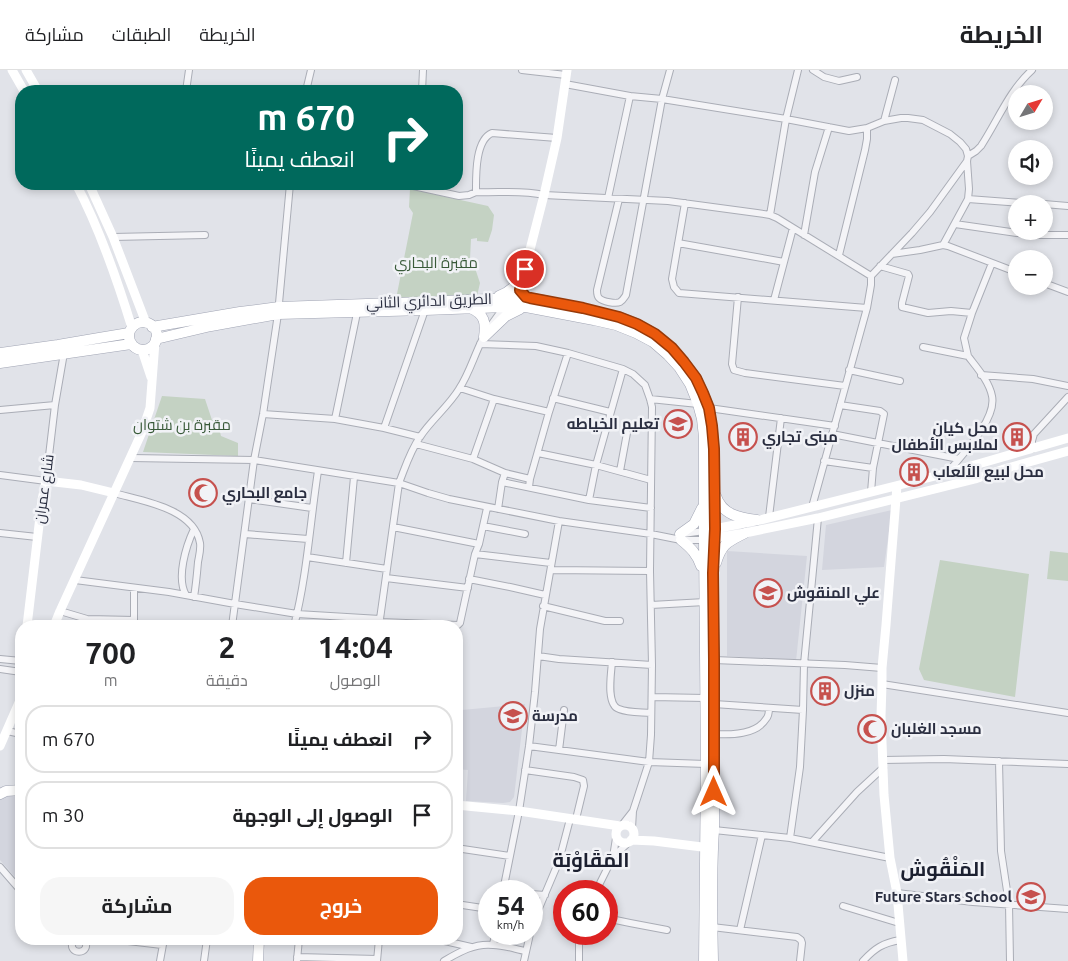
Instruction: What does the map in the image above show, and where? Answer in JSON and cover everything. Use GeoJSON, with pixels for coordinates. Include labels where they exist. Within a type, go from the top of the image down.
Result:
{"type":"FeatureCollection","features":[{"type":"Feature","properties":{"kind":"main road"},"geometry":{"type":"LineString","coordinates":[[488,299],[507,292],[523,276]]}},
{"type":"Feature","properties":{"kind":"main road"},"geometry":{"type":"LineString","coordinates":[[482,340],[506,316],[528,303],[520,290],[523,276]]}},
{"type":"Feature","properties":{"kind":"main road","name":"الطريق الدائري الثاني"},"geometry":{"type":"LineString","coordinates":[[149,325],[211,318],[240,312],[488,299],[507,302],[565,305],[619,317],[655,334],[672,348],[696,378],[703,393],[709,408],[714,449],[714,489],[705,602],[706,764],[713,961]]}},
{"type":"Feature","properties":{"kind":"main road","name":"الطريق الدائري الثاني"},"geometry":{"type":"LineString","coordinates":[[155,341],[279,310],[357,313],[470,308],[507,302]]}},
{"type":"Feature","properties":{"kind":"main road","name":"الطريق الدائري الثاني"},"geometry":{"type":"LineString","coordinates":[[528,303],[616,325],[636,333],[653,342],[679,367],[690,384],[702,419],[704,436],[704,502],[709,534]]}},
{"type":"Feature","properties":{"kind":"main road"},"geometry":{"type":"LineString","coordinates":[[470,308],[476,310],[484,319],[482,340]]}},
{"type":"Feature","properties":{"kind":"main road"},"geometry":{"type":"LineString","coordinates":[[0,363],[64,353],[131,335],[138,323],[149,325],[156,333],[155,341],[148,349],[142,350],[136,348],[131,335]]}},
{"type":"Feature","properties":{"kind":"main road"},"geometry":{"type":"LineString","coordinates":[[0,353],[131,335]]}},
{"type":"Feature","properties":{"kind":"main road"},"geometry":{"type":"LineString","coordinates":[[714,489],[718,502],[724,509],[739,517],[757,520]]}},
{"type":"Feature","properties":{"kind":"main road"},"geometry":{"type":"LineString","coordinates":[[704,502],[694,524],[680,537],[698,557],[708,576]]}},
{"type":"Feature","properties":{"kind":"main road"},"geometry":{"type":"LineString","coordinates":[[708,576],[726,544],[745,533]]}},
{"type":"Feature","properties":{"kind":"main road","name":"الطريق الدائري الثاني"},"geometry":{"type":"LineString","coordinates":[[704,961],[709,848],[714,830],[714,660],[708,576]]}},
{"type":"Feature","properties":{"kind":"main road"},"geometry":{"type":"LineString","coordinates":[[0,794],[6,791],[15,790]]}},
{"type":"Feature","properties":{"kind":"main road"},"geometry":{"type":"LineString","coordinates":[[258,961],[259,945]]}},
{"type":"Feature","properties":{"kind":"street"},"geometry":{"type":"LineString","coordinates":[[12,70],[21,85]]}},
{"type":"Feature","properties":{"kind":"street"},"geometry":{"type":"LineString","coordinates":[[26,70],[35,85]]}},
{"type":"Feature","properties":{"kind":"street"},"geometry":{"type":"LineString","coordinates":[[187,85],[189,70]]}},
{"type":"Feature","properties":{"kind":"street"},"geometry":{"type":"LineString","coordinates":[[307,85],[311,70]]}},
{"type":"Feature","properties":{"kind":"street"},"geometry":{"type":"LineString","coordinates":[[422,85],[423,70]]}},
{"type":"Feature","properties":{"kind":"street"},"geometry":{"type":"LineString","coordinates":[[522,70],[566,76],[630,96],[662,99],[849,131],[867,128],[884,121],[908,118],[923,120],[950,134],[966,150],[968,199],[943,245]]}},
{"type":"Feature","properties":{"kind":"street"},"geometry":{"type":"LineString","coordinates":[[619,200],[597,290],[598,296],[604,301],[618,302],[626,295],[662,99],[670,70]]}},
{"type":"Feature","properties":{"kind":"street"},"geometry":{"type":"LineString","coordinates":[[770,215],[786,119],[798,70]]}},
{"type":"Feature","properties":{"kind":"street"},"geometry":{"type":"LineString","coordinates":[[813,70],[824,77],[839,81],[856,77]]}},
{"type":"Feature","properties":{"kind":"street"},"geometry":{"type":"LineString","coordinates":[[812,507],[867,308],[871,276],[930,212],[967,159],[981,146],[1015,90],[1032,70]]}},
{"type":"Feature","properties":{"kind":"street"},"geometry":{"type":"LineString","coordinates":[[380,620],[399,484],[420,437],[444,410],[460,388],[482,340],[523,276],[558,138],[566,76]]}},
{"type":"Feature","properties":{"kind":"street"},"geometry":{"type":"LineString","coordinates":[[884,121],[895,80]]}},
{"type":"Feature","properties":{"kind":"street"},"geometry":{"type":"LineString","coordinates":[[608,198],[630,96]]}},
{"type":"Feature","properties":{"kind":"street"},"geometry":{"type":"LineString","coordinates":[[804,235],[815,172],[829,127]]}},
{"type":"Feature","properties":{"kind":"street"},"geometry":{"type":"LineString","coordinates":[[839,255],[867,139],[867,128]]}},
{"type":"Feature","properties":{"kind":"street"},"geometry":{"type":"LineString","coordinates":[[476,192],[477,165],[481,146],[488,134],[558,138]]}},
{"type":"Feature","properties":{"kind":"street"},"geometry":{"type":"LineString","coordinates":[[79,190],[97,229],[114,273],[131,335]]}},
{"type":"Feature","properties":{"kind":"street"},"geometry":{"type":"LineString","coordinates":[[92,190],[149,325]]}},
{"type":"Feature","properties":{"kind":"street"},"geometry":{"type":"LineString","coordinates":[[233,620],[254,460],[279,310],[289,190]]}},
{"type":"Feature","properties":{"kind":"street"},"geometry":{"type":"LineString","coordinates":[[432,190],[459,196],[470,195],[476,192],[532,192],[544,195],[686,203],[770,215],[871,276]]}},
{"type":"Feature","properties":{"kind":"street"},"geometry":{"type":"LineString","coordinates":[[968,199],[1008,202]]}},
{"type":"Feature","properties":{"kind":"street"},"geometry":{"type":"LineString","coordinates":[[686,203],[672,279],[672,284],[679,293],[867,308]]}},
{"type":"Feature","properties":{"kind":"street"},"geometry":{"type":"LineString","coordinates":[[1053,205],[1068,206]]}},
{"type":"Feature","properties":{"kind":"street"},"geometry":{"type":"LineString","coordinates":[[955,224],[1031,235],[1068,235]]}},
{"type":"Feature","properties":{"kind":"street"},"geometry":{"type":"LineString","coordinates":[[774,300],[793,228]]}},
{"type":"Feature","properties":{"kind":"street"},"geometry":{"type":"LineString","coordinates":[[113,237],[205,235]]}},
{"type":"Feature","properties":{"kind":"street"},"geometry":{"type":"LineString","coordinates":[[678,243],[784,262]]}},
{"type":"Feature","properties":{"kind":"street"},"geometry":{"type":"LineString","coordinates":[[892,254],[943,245],[1008,269]]}},
{"type":"Feature","properties":{"kind":"street"},"geometry":{"type":"LineString","coordinates":[[947,474],[967,450],[987,420],[993,406],[989,386],[968,356],[964,338],[992,263]]}},
{"type":"Feature","properties":{"kind":"street"},"geometry":{"type":"LineString","coordinates":[[880,266],[909,276],[902,307],[928,313],[950,311],[972,313]]}},
{"type":"Feature","properties":{"kind":"street"},"geometry":{"type":"LineString","coordinates":[[1053,286],[1068,292]]}},
{"type":"Feature","properties":{"kind":"street"},"geometry":{"type":"LineString","coordinates":[[738,297],[732,364],[734,370],[845,386]]}},
{"type":"Feature","properties":{"kind":"street"},"geometry":{"type":"LineString","coordinates":[[384,428],[425,310]]}},
{"type":"Feature","properties":{"kind":"street"},"geometry":{"type":"LineString","coordinates":[[335,419],[357,313]]}},
{"type":"Feature","properties":{"kind":"street"},"geometry":{"type":"LineString","coordinates":[[482,340],[536,346],[623,369],[641,380],[650,399],[652,407],[650,571],[652,697],[649,762],[633,811],[632,829],[634,836],[613,857]]}},
{"type":"Feature","properties":{"kind":"street"},"geometry":{"type":"LineString","coordinates":[[56,620],[131,458],[148,416],[155,341]]}},
{"type":"Feature","properties":{"kind":"street"},"geometry":{"type":"LineString","coordinates":[[923,347],[968,356]]}},
{"type":"Feature","properties":{"kind":"street"},"geometry":{"type":"LineString","coordinates":[[142,350],[152,379]]}},
{"type":"Feature","properties":{"kind":"street","name":"شارع عمران"},"geometry":{"type":"LineString","coordinates":[[28,620],[42,500],[64,353]]}},
{"type":"Feature","properties":{"kind":"street"},"geometry":{"type":"LineString","coordinates":[[529,487],[548,412],[568,353]]}},
{"type":"Feature","properties":{"kind":"street"},"geometry":{"type":"LineString","coordinates":[[589,500],[596,465],[623,369]]}},
{"type":"Feature","properties":{"kind":"street"},"geometry":{"type":"LineString","coordinates":[[849,370],[900,381]]}},
{"type":"Feature","properties":{"kind":"street"},"geometry":{"type":"LineString","coordinates":[[981,375],[1033,379],[1068,386]]}},
{"type":"Feature","properties":{"kind":"street"},"geometry":{"type":"LineString","coordinates":[[460,388],[494,399],[548,412]]}},
{"type":"Feature","properties":{"kind":"street"},"geometry":{"type":"LineString","coordinates":[[1032,450],[1034,434],[1068,397]]}},
{"type":"Feature","properties":{"kind":"street"},"geometry":{"type":"LineString","coordinates":[[553,398],[610,412]]}},
{"type":"Feature","properties":{"kind":"street"},"geometry":{"type":"LineString","coordinates":[[473,459],[494,399]]}},
{"type":"Feature","properties":{"kind":"street"},"geometry":{"type":"LineString","coordinates":[[650,399],[698,404]]}},
{"type":"Feature","properties":{"kind":"street"},"geometry":{"type":"LineString","coordinates":[[0,410],[55,405]]}},
{"type":"Feature","properties":{"kind":"street"},"geometry":{"type":"LineString","coordinates":[[840,405],[883,412],[884,414],[873,468],[871,492]]}},
{"type":"Feature","properties":{"kind":"street"},"geometry":{"type":"LineString","coordinates":[[709,408],[834,426]]}},
{"type":"Feature","properties":{"kind":"street"},"geometry":{"type":"LineString","coordinates":[[263,414],[335,419],[420,437]]}},
{"type":"Feature","properties":{"kind":"street"},"geometry":{"type":"LineString","coordinates":[[769,517],[781,418]]}},
{"type":"Feature","properties":{"kind":"street"},"geometry":{"type":"LineString","coordinates":[[620,471],[626,433]]}},
{"type":"Feature","properties":{"kind":"street"},"geometry":{"type":"LineString","coordinates":[[832,434],[958,459]]}},
{"type":"Feature","properties":{"kind":"street"},"geometry":{"type":"LineString","coordinates":[[709,534],[757,520],[947,474],[1068,438]]}},
{"type":"Feature","properties":{"kind":"street"},"geometry":{"type":"LineString","coordinates":[[416,444],[473,459],[505,472],[530,479]]}},
{"type":"Feature","properties":{"kind":"street"},"geometry":{"type":"LineString","coordinates":[[967,450],[972,466]]}},
{"type":"Feature","properties":{"kind":"street"},"geometry":{"type":"LineString","coordinates":[[131,458],[254,460],[399,484],[428,494],[487,508],[559,521],[667,537],[680,537],[745,533],[818,518],[975,479],[1068,451]]}},
{"type":"Feature","properties":{"kind":"street"},"geometry":{"type":"LineString","coordinates":[[538,453],[596,465],[651,480]]}},
{"type":"Feature","properties":{"kind":"street"},"geometry":{"type":"LineString","coordinates":[[824,461],[873,468]]}},
{"type":"Feature","properties":{"kind":"street"},"geometry":{"type":"LineString","coordinates":[[296,620],[307,557],[318,471]]}},
{"type":"Feature","properties":{"kind":"street"},"geometry":{"type":"LineString","coordinates":[[498,509],[505,472]]}},
{"type":"Feature","properties":{"kind":"street"},"geometry":{"type":"LineString","coordinates":[[0,475],[81,485],[173,511],[186,519],[194,529],[200,545],[194,597]]}},
{"type":"Feature","properties":{"kind":"street"},"geometry":{"type":"LineString","coordinates":[[346,563],[354,477]]}},
{"type":"Feature","properties":{"kind":"street"},"geometry":{"type":"LineString","coordinates":[[502,482],[589,500],[651,508]]}},
{"type":"Feature","properties":{"kind":"street"},"geometry":{"type":"LineString","coordinates":[[897,486],[882,668],[881,716],[890,858],[897,893],[902,961]]}},
{"type":"Feature","properties":{"kind":"street"},"geometry":{"type":"LineString","coordinates":[[249,499],[312,508]]}},
{"type":"Feature","properties":{"kind":"street"},"geometry":{"type":"LineString","coordinates":[[461,620],[474,554],[479,544],[487,508]]}},
{"type":"Feature","properties":{"kind":"street"},"geometry":{"type":"LineString","coordinates":[[790,838],[800,767],[804,664],[818,518]]}},
{"type":"Feature","properties":{"kind":"street"},"geometry":{"type":"LineString","coordinates":[[505,880],[520,811],[529,746],[543,606],[559,521]]}},
{"type":"Feature","properties":{"kind":"street"},"geometry":{"type":"LineString","coordinates":[[483,526],[525,534]]}},
{"type":"Feature","properties":{"kind":"street"},"geometry":{"type":"LineString","coordinates":[[393,527],[479,544]]}},
{"type":"Feature","properties":{"kind":"street"},"geometry":{"type":"LineString","coordinates":[[186,595],[182,580],[184,562],[188,541],[194,529]]}},
{"type":"Feature","properties":{"kind":"street"},"geometry":{"type":"LineString","coordinates":[[0,533],[37,537]]}},
{"type":"Feature","properties":{"kind":"street"},"geometry":{"type":"LineString","coordinates":[[244,534],[308,539]]}},
{"type":"Feature","properties":{"kind":"street"},"geometry":{"type":"LineString","coordinates":[[474,554],[551,567],[650,571]]}},
{"type":"Feature","properties":{"kind":"street"},"geometry":{"type":"LineString","coordinates":[[307,557],[387,570]]}},
{"type":"Feature","properties":{"kind":"street"},"geometry":{"type":"LineString","coordinates":[[386,578],[468,588]]}},
{"type":"Feature","properties":{"kind":"street"},"geometry":{"type":"LineString","coordinates":[[469,579],[545,595]]}},
{"type":"Feature","properties":{"kind":"street"},"geometry":{"type":"LineString","coordinates":[[75,580],[169,592],[297,614],[359,620]]}},
{"type":"Feature","properties":{"kind":"street"},"geometry":{"type":"LineString","coordinates":[[134,588],[134,620]]}},
{"type":"Feature","properties":{"kind":"street"},"geometry":{"type":"LineString","coordinates":[[651,605],[705,602]]}},
{"type":"Feature","properties":{"kind":"street"},"geometry":{"type":"LineString","coordinates":[[543,606],[605,621],[620,621]]}},
{"type":"Feature","properties":{"kind":"street"},"geometry":{"type":"LineString","coordinates":[[60,611],[87,619],[99,620]]}},
{"type":"Feature","properties":{"kind":"street"},"geometry":{"type":"LineString","coordinates":[[538,656],[652,665]]}},
{"type":"Feature","properties":{"kind":"street"},"geometry":{"type":"LineString","coordinates":[[0,659],[15,660]]}},
{"type":"Feature","properties":{"kind":"street"},"geometry":{"type":"LineString","coordinates":[[714,660],[882,668]]}},
{"type":"Feature","properties":{"kind":"street"},"geometry":{"type":"LineString","coordinates":[[612,662],[611,697],[614,706],[623,710],[651,712]]}},
{"type":"Feature","properties":{"kind":"street"},"geometry":{"type":"LineString","coordinates":[[0,669],[15,671]]}},
{"type":"Feature","properties":{"kind":"street"},"geometry":{"type":"LineString","coordinates":[[882,684],[1068,713]]}},
{"type":"Feature","properties":{"kind":"street"},"geometry":{"type":"LineString","coordinates":[[652,697],[705,698]]}},
{"type":"Feature","properties":{"kind":"street"},"geometry":{"type":"LineString","coordinates":[[714,704],[803,710]]}},
{"type":"Feature","properties":{"kind":"street"},"geometry":{"type":"LineString","coordinates":[[714,734],[743,734],[754,729],[766,720],[769,708]]}},
{"type":"Feature","properties":{"kind":"street"},"geometry":{"type":"LineString","coordinates":[[559,750],[564,710]]}},
{"type":"Feature","properties":{"kind":"street"},"geometry":{"type":"LineString","coordinates":[[0,746],[15,712]]}},
{"type":"Feature","properties":{"kind":"street"},"geometry":{"type":"LineString","coordinates":[[7,731],[15,733]]}},
{"type":"Feature","properties":{"kind":"street"},"geometry":{"type":"LineString","coordinates":[[529,746],[649,762],[706,764]]}},
{"type":"Feature","properties":{"kind":"street"},"geometry":{"type":"LineString","coordinates":[[813,841],[883,764],[944,759],[1068,764]]}},
{"type":"Feature","properties":{"kind":"street"},"geometry":{"type":"LineString","coordinates":[[999,761],[1001,851],[1009,904],[1010,961]]}},
{"type":"Feature","properties":{"kind":"street"},"geometry":{"type":"LineString","coordinates":[[525,770],[574,777],[583,780],[584,786],[560,861],[543,900]]}},
{"type":"Feature","properties":{"kind":"street"},"geometry":{"type":"LineString","coordinates":[[463,806],[520,811],[600,824],[629,826],[654,841]]}},
{"type":"Feature","properties":{"kind":"street"},"geometry":{"type":"LineString","coordinates":[[602,880],[613,857],[616,832],[633,811]]}},
{"type":"Feature","properties":{"kind":"street"},"geometry":{"type":"LineString","coordinates":[[600,824],[622,843],[654,841],[709,848]]}},
{"type":"Feature","properties":{"kind":"street"},"geometry":{"type":"LineString","coordinates":[[714,830],[813,841],[890,858]]}},
{"type":"Feature","properties":{"kind":"street"},"geometry":{"type":"LineString","coordinates":[[740,930],[762,835]]}},
{"type":"Feature","properties":{"kind":"street"},"geometry":{"type":"LineString","coordinates":[[463,849],[510,856]]}},
{"type":"Feature","properties":{"kind":"street"},"geometry":{"type":"LineString","coordinates":[[0,867],[15,884]]}},
{"type":"Feature","properties":{"kind":"street"},"geometry":{"type":"LineString","coordinates":[[897,893],[973,902],[1068,908]]}},
{"type":"Feature","properties":{"kind":"street"},"geometry":{"type":"LineString","coordinates":[[463,905],[478,907]]}},
{"type":"Feature","properties":{"kind":"street"},"geometry":{"type":"LineString","coordinates":[[843,906],[899,923]]}},
{"type":"Feature","properties":{"kind":"street"},"geometry":{"type":"LineString","coordinates":[[618,920],[667,930]]}},
{"type":"Feature","properties":{"kind":"street"},"geometry":{"type":"LineString","coordinates":[[712,927],[798,938],[802,943],[800,961]]}},
{"type":"Feature","properties":{"kind":"street"},"geometry":{"type":"LineString","coordinates":[[863,961],[881,945],[900,940]]}},
{"type":"Feature","properties":{"kind":"street"},"geometry":{"type":"LineString","coordinates":[[71,945],[74,951],[82,952],[86,945]]}},
{"type":"Feature","properties":{"kind":"street"},"geometry":{"type":"LineString","coordinates":[[160,961],[163,945]]}},
{"type":"Feature","properties":{"kind":"street"},"geometry":{"type":"LineString","coordinates":[[204,961],[207,945]]}},
{"type":"Feature","properties":{"kind":"street"},"geometry":{"type":"LineString","coordinates":[[298,945],[297,959],[377,960],[378,945]]}},
{"type":"Feature","properties":{"kind":"street"},"geometry":{"type":"LineString","coordinates":[[459,945],[471,948]]}},
{"type":"Feature","properties":{"kind":"street"},"geometry":{"type":"LineString","coordinates":[[444,961],[471,948],[493,945],[525,951]]}},
{"type":"Feature","properties":{"kind":"street"},"geometry":{"type":"LineString","coordinates":[[524,961],[527,945]]}},
{"type":"Feature","properties":{"kind":"street"},"geometry":{"type":"LineString","coordinates":[[579,945],[579,961]]}},
{"type":"Feature","properties":{"kind":"street"},"geometry":{"type":"LineString","coordinates":[[78,961],[79,952]]}},
{"type":"Feature","properties":{"kind":"shaded area"},"geometry":{"type":"Polygon","coordinates":[[[892,510],[884,567],[822,570],[826,525],[892,510]]]}},
{"type":"Feature","properties":{"kind":"shaded area"},"geometry":{"type":"Polygon","coordinates":[[[727,551],[807,556],[796,661],[727,656],[727,551]]]}},
{"type":"Feature","properties":{"kind":"shaded area"},"geometry":{"type":"Polygon","coordinates":[[[525,704],[514,797],[510,802],[466,801],[468,770],[463,770],[463,710],[525,704]]]}},
{"type":"Feature","properties":{"kind":"shaded area"},"geometry":{"type":"Polygon","coordinates":[[[15,795],[15,877],[0,860],[0,796],[15,795]]]}},
{"type":"Feature","properties":{"kind":"green space","name":"مقبرة البحاري"},"geometry":{"type":"Polygon","coordinates":[[[410,190],[488,206],[494,215],[488,242],[477,241],[477,238],[471,239],[470,259],[480,283],[477,296],[396,299],[413,213],[409,207],[410,190]]]}},
{"type":"Feature","properties":{"kind":"green space","name":"مقبرة بن شتوان"},"geometry":{"type":"Polygon","coordinates":[[[162,396],[205,399],[212,420],[217,420],[221,436],[238,443],[238,456],[143,452],[162,396]]]}},
{"type":"Feature","properties":{"kind":"green space"},"geometry":{"type":"Polygon","coordinates":[[[1050,551],[1068,553],[1068,581],[1047,579],[1050,551]]]}},
{"type":"Feature","properties":{"kind":"green space"},"geometry":{"type":"Polygon","coordinates":[[[940,560],[1029,574],[1015,697],[924,680],[919,669],[940,560]]]}},
{"type":"Feature","properties":{"kind":"place","name":"تعليم الخياطه"},"geometry":{"type":"Point","coordinates":[678,424]}},
{"type":"Feature","properties":{"kind":"place","name":"مبنى تجاري"},"geometry":{"type":"Point","coordinates":[743,437]}},
{"type":"Feature","properties":{"kind":"place","name":"محل كيان لملابس الأطفال"},"geometry":{"type":"Point","coordinates":[1017,437]}},
{"type":"Feature","properties":{"kind":"place","name":"محل لبيع الألعاب"},"geometry":{"type":"Point","coordinates":[914,472]}},
{"type":"Feature","properties":{"kind":"place","name":"جامع البحاري"},"geometry":{"type":"Point","coordinates":[203,493]}},
{"type":"Feature","properties":{"kind":"place","name":"علي المنقوش"},"geometry":{"type":"Point","coordinates":[768,593]}},
{"type":"Feature","properties":{"kind":"place","name":"منزل"},"geometry":{"type":"Point","coordinates":[825,691]}},
{"type":"Feature","properties":{"kind":"place","name":"مدرسة"},"geometry":{"type":"Point","coordinates":[513,716]}},
{"type":"Feature","properties":{"kind":"place","name":"مسجد الغلبان"},"geometry":{"type":"Point","coordinates":[872,729]}},
{"type":"Feature","properties":{"kind":"place","name":"Future Stars School"},"geometry":{"type":"Point","coordinates":[1031,897]}},
{"type":"Feature","properties":{"kind":"district","name":"المَقَاوْبَة"},"geometry":{"type":"Point","coordinates":[591,860]}},
{"type":"Feature","properties":{"kind":"district","name":"المَنْقُوش"},"geometry":{"type":"Point","coordinates":[943,869]}},
{"type":"Feature","properties":{"kind":"route"},"geometry":{"type":"LineString","coordinates":[[525,269],[520,290],[526,297],[619,317],[655,334],[672,348],[696,378],[709,408],[714,449],[714,792]]}}]}
